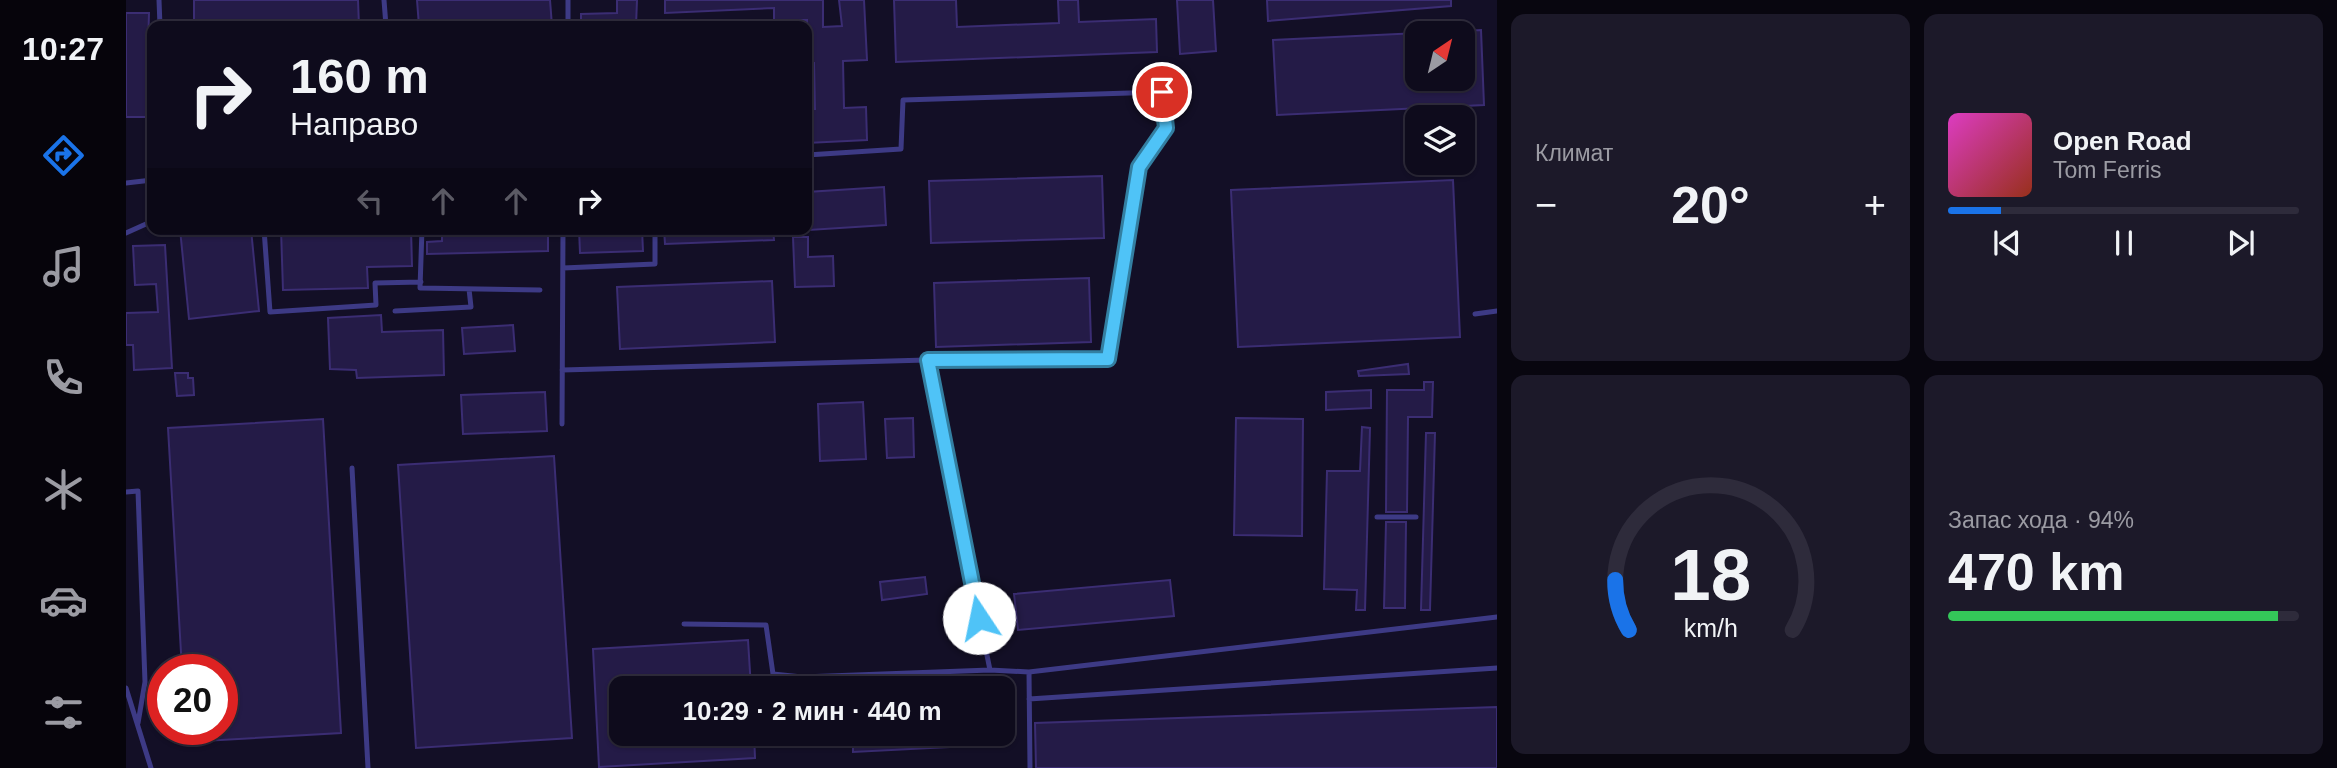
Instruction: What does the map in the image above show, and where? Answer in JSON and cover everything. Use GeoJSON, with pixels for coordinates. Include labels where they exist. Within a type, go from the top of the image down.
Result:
{"type":"FeatureCollection","features":[{"type":"Feature","properties":{"kind":"lane"},"geometry":{"type":"LineString","coordinates":[[159,0],[160,21]]}},
{"type":"Feature","properties":{"kind":"lane"},"geometry":{"type":"LineString","coordinates":[[384,0],[386,21]]}},
{"type":"Feature","properties":{"kind":"lane"},"geometry":{"type":"LineString","coordinates":[[568,0],[568,21]]}},
{"type":"Feature","properties":{"kind":"lane"},"geometry":{"type":"LineString","coordinates":[[562,370],[928,360],[1108,359],[1139,167],[1166,128],[1162,92],[903,100],[901,149],[812,155]]}},
{"type":"Feature","properties":{"kind":"lane"},"geometry":{"type":"LineString","coordinates":[[126,183],[147,181]]}},
{"type":"Feature","properties":{"kind":"lane"},"geometry":{"type":"LineString","coordinates":[[126,233],[146,223]]}},
{"type":"Feature","properties":{"kind":"lane"},"geometry":{"type":"LineString","coordinates":[[264,235],[270,312],[376,304],[375,284],[421,282]]}},
{"type":"Feature","properties":{"kind":"lane"},"geometry":{"type":"LineString","coordinates":[[422,235],[421,288],[540,290]]}},
{"type":"Feature","properties":{"kind":"lane"},"geometry":{"type":"LineString","coordinates":[[562,424],[563,235]]}},
{"type":"Feature","properties":{"kind":"lane"},"geometry":{"type":"LineString","coordinates":[[563,268],[655,264],[655,235]]}},
{"type":"Feature","properties":{"kind":"lane"},"geometry":{"type":"LineString","coordinates":[[395,311],[471,307],[469,289]]}},
{"type":"Feature","properties":{"kind":"lane"},"geometry":{"type":"LineString","coordinates":[[1475,314],[1497,311]]}},
{"type":"Feature","properties":{"kind":"lane"},"geometry":{"type":"LineString","coordinates":[[928,360],[990,670]]}},
{"type":"Feature","properties":{"kind":"lane"},"geometry":{"type":"LineString","coordinates":[[352,468],[368,768]]}},
{"type":"Feature","properties":{"kind":"lane"},"geometry":{"type":"LineString","coordinates":[[126,492],[138,491],[145,682],[138,723]]}},
{"type":"Feature","properties":{"kind":"lane"},"geometry":{"type":"LineString","coordinates":[[1377,517],[1416,517]]}},
{"type":"Feature","properties":{"kind":"lane"},"geometry":{"type":"LineString","coordinates":[[684,624],[766,625],[773,674],[802,677],[990,670],[1029,672],[1497,617]]}},
{"type":"Feature","properties":{"kind":"lane"},"geometry":{"type":"LineString","coordinates":[[1029,699],[1497,668]]}},
{"type":"Feature","properties":{"kind":"lane"},"geometry":{"type":"LineString","coordinates":[[1029,672],[1030,768]]}},
{"type":"Feature","properties":{"kind":"lane"},"geometry":{"type":"LineString","coordinates":[[126,688],[151,767]]}},
{"type":"Feature","properties":{"kind":"building"},"geometry":{"type":"Polygon","coordinates":[[[194,0],[358,0],[359,21],[194,21],[194,0]]]}},
{"type":"Feature","properties":{"kind":"building"},"geometry":{"type":"Polygon","coordinates":[[[417,0],[550,0],[552,21],[419,21],[417,0]]]}},
{"type":"Feature","properties":{"kind":"building"},"geometry":{"type":"Polygon","coordinates":[[[617,0],[637,0],[636,21],[581,21],[581,14],[617,13],[617,0]]]}},
{"type":"Feature","properties":{"kind":"building"},"geometry":{"type":"Polygon","coordinates":[[[665,0],[823,0],[823,27],[842,26],[839,0],[864,0],[867,60],[843,61],[844,108],[866,107],[867,140],[812,143],[812,109],[815,109],[812,21],[774,20],[774,8],[665,13],[665,0]]]}},
{"type":"Feature","properties":{"kind":"building"},"geometry":{"type":"Polygon","coordinates":[[[894,0],[956,0],[957,27],[1059,23],[1058,0],[1078,0],[1079,22],[1156,19],[1157,52],[896,62],[894,0]]]}},
{"type":"Feature","properties":{"kind":"building"},"geometry":{"type":"Polygon","coordinates":[[[1177,0],[1213,0],[1216,51],[1180,54],[1177,0]]]}},
{"type":"Feature","properties":{"kind":"building"},"geometry":{"type":"Polygon","coordinates":[[[1267,0],[1451,0],[1451,6],[1268,21],[1267,0]]]}},
{"type":"Feature","properties":{"kind":"building"},"geometry":{"type":"Polygon","coordinates":[[[126,13],[149,13],[146,117],[126,117],[126,13]]]}},
{"type":"Feature","properties":{"kind":"building"},"geometry":{"type":"Polygon","coordinates":[[[1475,30],[1481,30],[1484,105],[1405,105],[1405,109],[1277,115],[1273,40],[1405,34],[1405,91],[1475,91],[1475,30]]]}},
{"type":"Feature","properties":{"kind":"building"},"geometry":{"type":"Polygon","coordinates":[[[1102,176],[1104,238],[931,243],[929,181],[1102,176]]]}},
{"type":"Feature","properties":{"kind":"building"},"geometry":{"type":"Polygon","coordinates":[[[1453,180],[1460,337],[1238,347],[1231,190],[1453,180]]]}},
{"type":"Feature","properties":{"kind":"building"},"geometry":{"type":"Polygon","coordinates":[[[884,187],[886,225],[812,230],[812,192],[884,187]]]}},
{"type":"Feature","properties":{"kind":"building"},"geometry":{"type":"Polygon","coordinates":[[[181,235],[252,235],[259,311],[189,319],[181,235]]]}},
{"type":"Feature","properties":{"kind":"building"},"geometry":{"type":"Polygon","coordinates":[[[281,235],[411,235],[412,266],[367,267],[368,288],[283,290],[281,235]]]}},
{"type":"Feature","properties":{"kind":"building"},"geometry":{"type":"Polygon","coordinates":[[[442,235],[548,235],[548,251],[427,254],[427,242],[442,241],[442,235]]]}},
{"type":"Feature","properties":{"kind":"building"},"geometry":{"type":"Polygon","coordinates":[[[579,235],[642,235],[643,251],[580,253],[579,235]]]}},
{"type":"Feature","properties":{"kind":"building"},"geometry":{"type":"Polygon","coordinates":[[[664,235],[774,235],[774,240],[665,244],[664,235]]]}},
{"type":"Feature","properties":{"kind":"building"},"geometry":{"type":"Polygon","coordinates":[[[793,237],[808,237],[808,257],[833,256],[834,286],[795,287],[793,237]]]}},
{"type":"Feature","properties":{"kind":"building"},"geometry":{"type":"Polygon","coordinates":[[[165,245],[172,368],[134,370],[133,345],[126,345],[126,313],[158,312],[156,284],[135,285],[133,246],[165,245]]]}},
{"type":"Feature","properties":{"kind":"building"},"geometry":{"type":"Polygon","coordinates":[[[1089,278],[1091,342],[936,347],[934,283],[1089,278]]]}},
{"type":"Feature","properties":{"kind":"building"},"geometry":{"type":"Polygon","coordinates":[[[772,281],[775,342],[620,349],[617,287],[772,281]]]}},
{"type":"Feature","properties":{"kind":"building"},"geometry":{"type":"Polygon","coordinates":[[[381,315],[382,332],[443,330],[444,375],[357,378],[356,370],[330,369],[328,318],[381,315]]]}},
{"type":"Feature","properties":{"kind":"building"},"geometry":{"type":"Polygon","coordinates":[[[513,325],[515,351],[464,354],[462,328],[513,325]]]}},
{"type":"Feature","properties":{"kind":"building"},"geometry":{"type":"Polygon","coordinates":[[[1408,364],[1409,374],[1359,376],[1358,371],[1408,364]]]}},
{"type":"Feature","properties":{"kind":"building"},"geometry":{"type":"Polygon","coordinates":[[[175,373],[188,373],[188,378],[193,378],[194,395],[177,396],[175,373]]]}},
{"type":"Feature","properties":{"kind":"building"},"geometry":{"type":"Polygon","coordinates":[[[1424,382],[1433,382],[1432,417],[1408,417],[1407,512],[1386,512],[1387,390],[1424,390],[1424,382]]]}},
{"type":"Feature","properties":{"kind":"building"},"geometry":{"type":"Polygon","coordinates":[[[1371,390],[1371,408],[1326,410],[1326,392],[1371,390]]]}},
{"type":"Feature","properties":{"kind":"building"},"geometry":{"type":"Polygon","coordinates":[[[545,392],[547,431],[463,434],[461,395],[545,392]]]}},
{"type":"Feature","properties":{"kind":"building"},"geometry":{"type":"Polygon","coordinates":[[[863,402],[866,459],[820,461],[818,404],[863,402]]]}},
{"type":"Feature","properties":{"kind":"building"},"geometry":{"type":"Polygon","coordinates":[[[913,418],[914,457],[887,458],[885,419],[913,418]]]}},
{"type":"Feature","properties":{"kind":"building"},"geometry":{"type":"Polygon","coordinates":[[[1236,418],[1303,419],[1302,536],[1234,535],[1236,418]]]}},
{"type":"Feature","properties":{"kind":"building"},"geometry":{"type":"Polygon","coordinates":[[[323,419],[341,733],[238,739],[238,654],[181,654],[168,428],[323,419]]]}},
{"type":"Feature","properties":{"kind":"building"},"geometry":{"type":"Polygon","coordinates":[[[1362,427],[1370,428],[1365,610],[1356,610],[1357,590],[1324,589],[1327,471],[1360,471],[1362,427]]]}},
{"type":"Feature","properties":{"kind":"building"},"geometry":{"type":"Polygon","coordinates":[[[1426,433],[1435,433],[1430,610],[1421,610],[1426,433]]]}},
{"type":"Feature","properties":{"kind":"building"},"geometry":{"type":"Polygon","coordinates":[[[554,456],[572,738],[416,748],[398,465],[554,456]]]}},
{"type":"Feature","properties":{"kind":"building"},"geometry":{"type":"Polygon","coordinates":[[[1386,522],[1406,522],[1405,608],[1384,608],[1386,522]]]}},
{"type":"Feature","properties":{"kind":"building"},"geometry":{"type":"Polygon","coordinates":[[[925,577],[927,594],[882,600],[880,582],[925,577]]]}},
{"type":"Feature","properties":{"kind":"building"},"geometry":{"type":"Polygon","coordinates":[[[1170,580],[1174,616],[1018,630],[1014,594],[1170,580]]]}},
{"type":"Feature","properties":{"kind":"building"},"geometry":{"type":"Polygon","coordinates":[[[748,640],[750,676],[609,676],[609,746],[755,746],[755,758],[599,767],[593,649],[748,640]]]}},
{"type":"Feature","properties":{"kind":"building"},"geometry":{"type":"Polygon","coordinates":[[[1497,707],[1497,768],[1036,768],[1035,723],[1497,707]]]}},
{"type":"Feature","properties":{"kind":"building"},"geometry":{"type":"Polygon","coordinates":[[[853,746],[969,746],[853,752],[853,746]]]}},
{"type":"Feature","properties":{"kind":"route"},"geometry":{"type":"LineString","coordinates":[[979,618],[928,360],[1108,359],[1139,167],[1166,128],[1162,92]]}}]}
